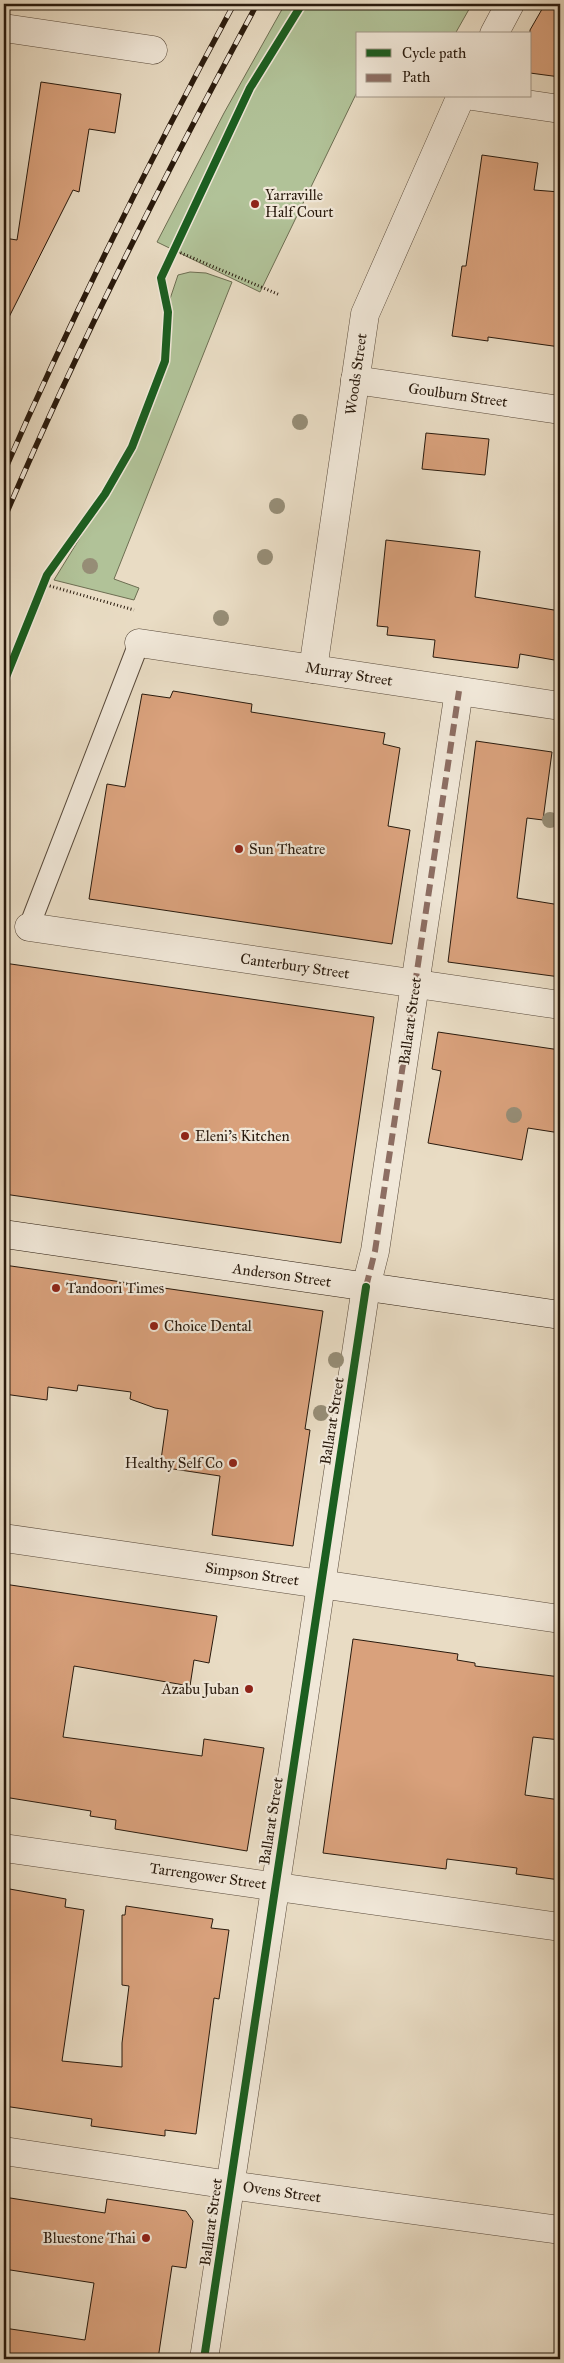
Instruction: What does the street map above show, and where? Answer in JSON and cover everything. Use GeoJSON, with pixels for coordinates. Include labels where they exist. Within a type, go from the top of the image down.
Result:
{"type":"FeatureCollection","features":[{"type":"Feature","properties":{"kind":"street"},"geometry":{"type":"LineString","coordinates":[[495,32],[510,4]]}},
{"type":"Feature","properties":{"kind":"street"},"geometry":{"type":"LineString","coordinates":[[4,28],[154,50]]}},
{"type":"Feature","properties":{"kind":"street","name":"Woods Street"},"geometry":{"type":"LineString","coordinates":[[313,669],[364,314],[459,98]]}},
{"type":"Feature","properties":{"kind":"street"},"geometry":{"type":"LineString","coordinates":[[486,98],[560,109]]}},
{"type":"Feature","properties":{"kind":"street","name":"Goulburn Street"},"geometry":{"type":"LineString","coordinates":[[355,380],[560,410]]}},
{"type":"Feature","properties":{"kind":"street","name":"Murray Street"},"geometry":{"type":"LineString","coordinates":[[138,643],[560,706]]}},
{"type":"Feature","properties":{"kind":"street","name":"Ballarat Street"},"geometry":{"type":"LineString","coordinates":[[204,2359],[366,1287],[375,1251],[459,690]]}},
{"type":"Feature","properties":{"kind":"street","name":"Canterbury Street"},"geometry":{"type":"LineString","coordinates":[[29,927],[560,1005]]}},
{"type":"Feature","properties":{"kind":"street","name":"Anderson Street"},"geometry":{"type":"LineString","coordinates":[[4,1234],[560,1315]]}},
{"type":"Feature","properties":{"kind":"street","name":"Simpson Street"},"geometry":{"type":"LineString","coordinates":[[4,1538],[560,1619]]}},
{"type":"Feature","properties":{"kind":"street","name":"Tarrengower Street"},"geometry":{"type":"LineString","coordinates":[[4,1848],[560,1927]]}},
{"type":"Feature","properties":{"kind":"street","name":"Ovens Street"},"geometry":{"type":"LineString","coordinates":[[4,2151],[230,2185],[560,2230]]}},
{"type":"Feature","properties":{"kind":"lane"},"geometry":{"type":"LineString","coordinates":[[29,927],[138,643]]}},
{"type":"Feature","properties":{"kind":"path"},"geometry":{"type":"LineString","coordinates":[[178,242],[172,254],[280,295]]}},
{"type":"Feature","properties":{"kind":"path"},"geometry":{"type":"LineString","coordinates":[[39,593],[47,575]]}},
{"type":"Feature","properties":{"kind":"path"},"geometry":{"type":"LineString","coordinates":[[43,584],[142,612]]}},
{"type":"Feature","properties":{"kind":"green space"},"geometry":{"type":"Polygon","coordinates":[[[285,4],[472,4],[456,32],[356,32],[356,94],[260,292],[157,242],[224,113],[285,4]]]}},
{"type":"Feature","properties":{"kind":"green space"},"geometry":{"type":"Polygon","coordinates":[[[190,272],[206,273],[232,282],[114,579],[139,588],[134,600],[54,580],[134,450],[167,362],[169,302],[178,275],[190,272]]]}},
{"type":"Feature","properties":{"kind":"building"},"geometry":{"type":"Polygon","coordinates":[[[545,4],[560,4],[560,77],[532,73],[532,32],[530,30],[545,4]]]}},
{"type":"Feature","properties":{"kind":"building"},"geometry":{"type":"Polygon","coordinates":[[[41,82],[121,94],[115,133],[89,129],[79,192],[73,190],[4,327],[4,238],[17,240],[41,82]]]}},
{"type":"Feature","properties":{"kind":"building"},"geometry":{"type":"Polygon","coordinates":[[[482,155],[538,163],[534,190],[560,192],[560,347],[488,337],[488,341],[452,336],[462,266],[466,266],[482,155]]]}},
{"type":"Feature","properties":{"kind":"building"},"geometry":{"type":"Polygon","coordinates":[[[426,433],[489,439],[485,475],[422,469],[426,433]]]}},
{"type":"Feature","properties":{"kind":"building"},"geometry":{"type":"Polygon","coordinates":[[[386,540],[480,551],[475,597],[560,611],[560,661],[520,654],[518,668],[433,657],[435,640],[387,635],[388,627],[377,626],[386,540]]]}},
{"type":"Feature","properties":{"kind":"building"},"geometry":{"type":"Polygon","coordinates":[[[173,691],[252,704],[251,712],[385,733],[383,744],[400,748],[388,826],[410,830],[392,944],[89,899],[107,784],[125,787],[142,694],[170,698],[173,691]]]}},
{"type":"Feature","properties":{"kind":"building"},"geometry":{"type":"Polygon","coordinates":[[[476,741],[552,752],[543,820],[527,818],[517,898],[560,905],[560,977],[448,962],[476,741]]]}},
{"type":"Feature","properties":{"kind":"building"},"geometry":{"type":"Polygon","coordinates":[[[4,963],[374,1017],[341,1243],[4,1194],[4,963]]]}},
{"type":"Feature","properties":{"kind":"building"},"geometry":{"type":"Polygon","coordinates":[[[438,1032],[560,1050],[560,1133],[528,1128],[522,1160],[428,1143],[441,1071],[432,1069],[438,1032]]]}},
{"type":"Feature","properties":{"kind":"building"},"geometry":{"type":"Polygon","coordinates":[[[4,1265],[323,1311],[305,1429],[310,1430],[293,1546],[212,1535],[220,1476],[160,1467],[168,1410],[155,1408],[130,1399],[131,1392],[78,1385],[77,1391],[48,1387],[47,1400],[4,1394],[4,1265]]]}},
{"type":"Feature","properties":{"kind":"building"},"geometry":{"type":"Polygon","coordinates":[[[4,1584],[217,1616],[209,1663],[194,1660],[190,1686],[74,1666],[63,1737],[202,1756],[204,1739],[264,1748],[247,1851],[115,1829],[116,1820],[90,1816],[91,1811],[4,1797],[4,1584]]]}},
{"type":"Feature","properties":{"kind":"building"},"geometry":{"type":"Polygon","coordinates":[[[353,1639],[458,1654],[457,1660],[475,1663],[475,1666],[560,1677],[560,1740],[533,1737],[525,1795],[560,1800],[560,1880],[516,1874],[517,1868],[447,1859],[446,1869],[323,1853],[353,1639]]]}},
{"type":"Feature","properties":{"kind":"building"},"geometry":{"type":"Polygon","coordinates":[[[4,1888],[66,1899],[65,1907],[84,1910],[62,2061],[122,2067],[122,2043],[129,1986],[122,1985],[122,1915],[125,1915],[126,1906],[213,1919],[211,1928],[229,1930],[219,1999],[214,1998],[196,2134],[165,2130],[165,2136],[91,2126],[92,2119],[4,2106],[4,1888]]]}},
{"type":"Feature","properties":{"kind":"building"},"geometry":{"type":"Polygon","coordinates":[[[4,2197],[105,2213],[107,2199],[186,2211],[193,2221],[186,2268],[172,2266],[158,2359],[4,2359],[4,2328],[85,2340],[94,2283],[4,2269],[4,2197]]]}},
{"type":"Feature","properties":{"kind":"railway"},"geometry":{"type":"LineString","coordinates":[[4,472],[114,235],[234,4]]}},
{"type":"Feature","properties":{"kind":"railway"},"geometry":{"type":"LineString","coordinates":[[4,519],[93,323],[190,131],[257,4]]}},
{"type":"Feature","properties":{"kind":"marked path"},"geometry":{"type":"LineString","coordinates":[[366,1287],[375,1251],[459,691]]}},
{"type":"Feature","properties":{"kind":"cycle path"},"geometry":{"type":"LineString","coordinates":[[4,682],[47,575],[105,494],[132,447],[165,361],[168,312],[161,278],[250,88],[302,4]]}},
{"type":"Feature","properties":{"kind":"cycle path"},"geometry":{"type":"LineString","coordinates":[[204,2359],[366,1287]]}},
{"type":"Feature","properties":{"kind":"place","name":"Yarraville Half Court"},"geometry":{"type":"Point","coordinates":[255,204]}},
{"type":"Feature","properties":{"kind":"place","name":"Sun Theatre"},"geometry":{"type":"Point","coordinates":[239,849]}},
{"type":"Feature","properties":{"kind":"place","name":"Eleni's Kitchen"},"geometry":{"type":"Point","coordinates":[185,1136]}},
{"type":"Feature","properties":{"kind":"place","name":"Tandoori Times"},"geometry":{"type":"Point","coordinates":[56,1288]}},
{"type":"Feature","properties":{"kind":"place","name":"Choice Dental"},"geometry":{"type":"Point","coordinates":[154,1326]}},
{"type":"Feature","properties":{"kind":"place","name":"Healthy Self Co"},"geometry":{"type":"Point","coordinates":[233,1463]}},
{"type":"Feature","properties":{"kind":"place","name":"Azabu Juban"},"geometry":{"type":"Point","coordinates":[249,1689]}},
{"type":"Feature","properties":{"kind":"place","name":"Bluestone Thai"},"geometry":{"type":"Point","coordinates":[146,2238]}}]}
